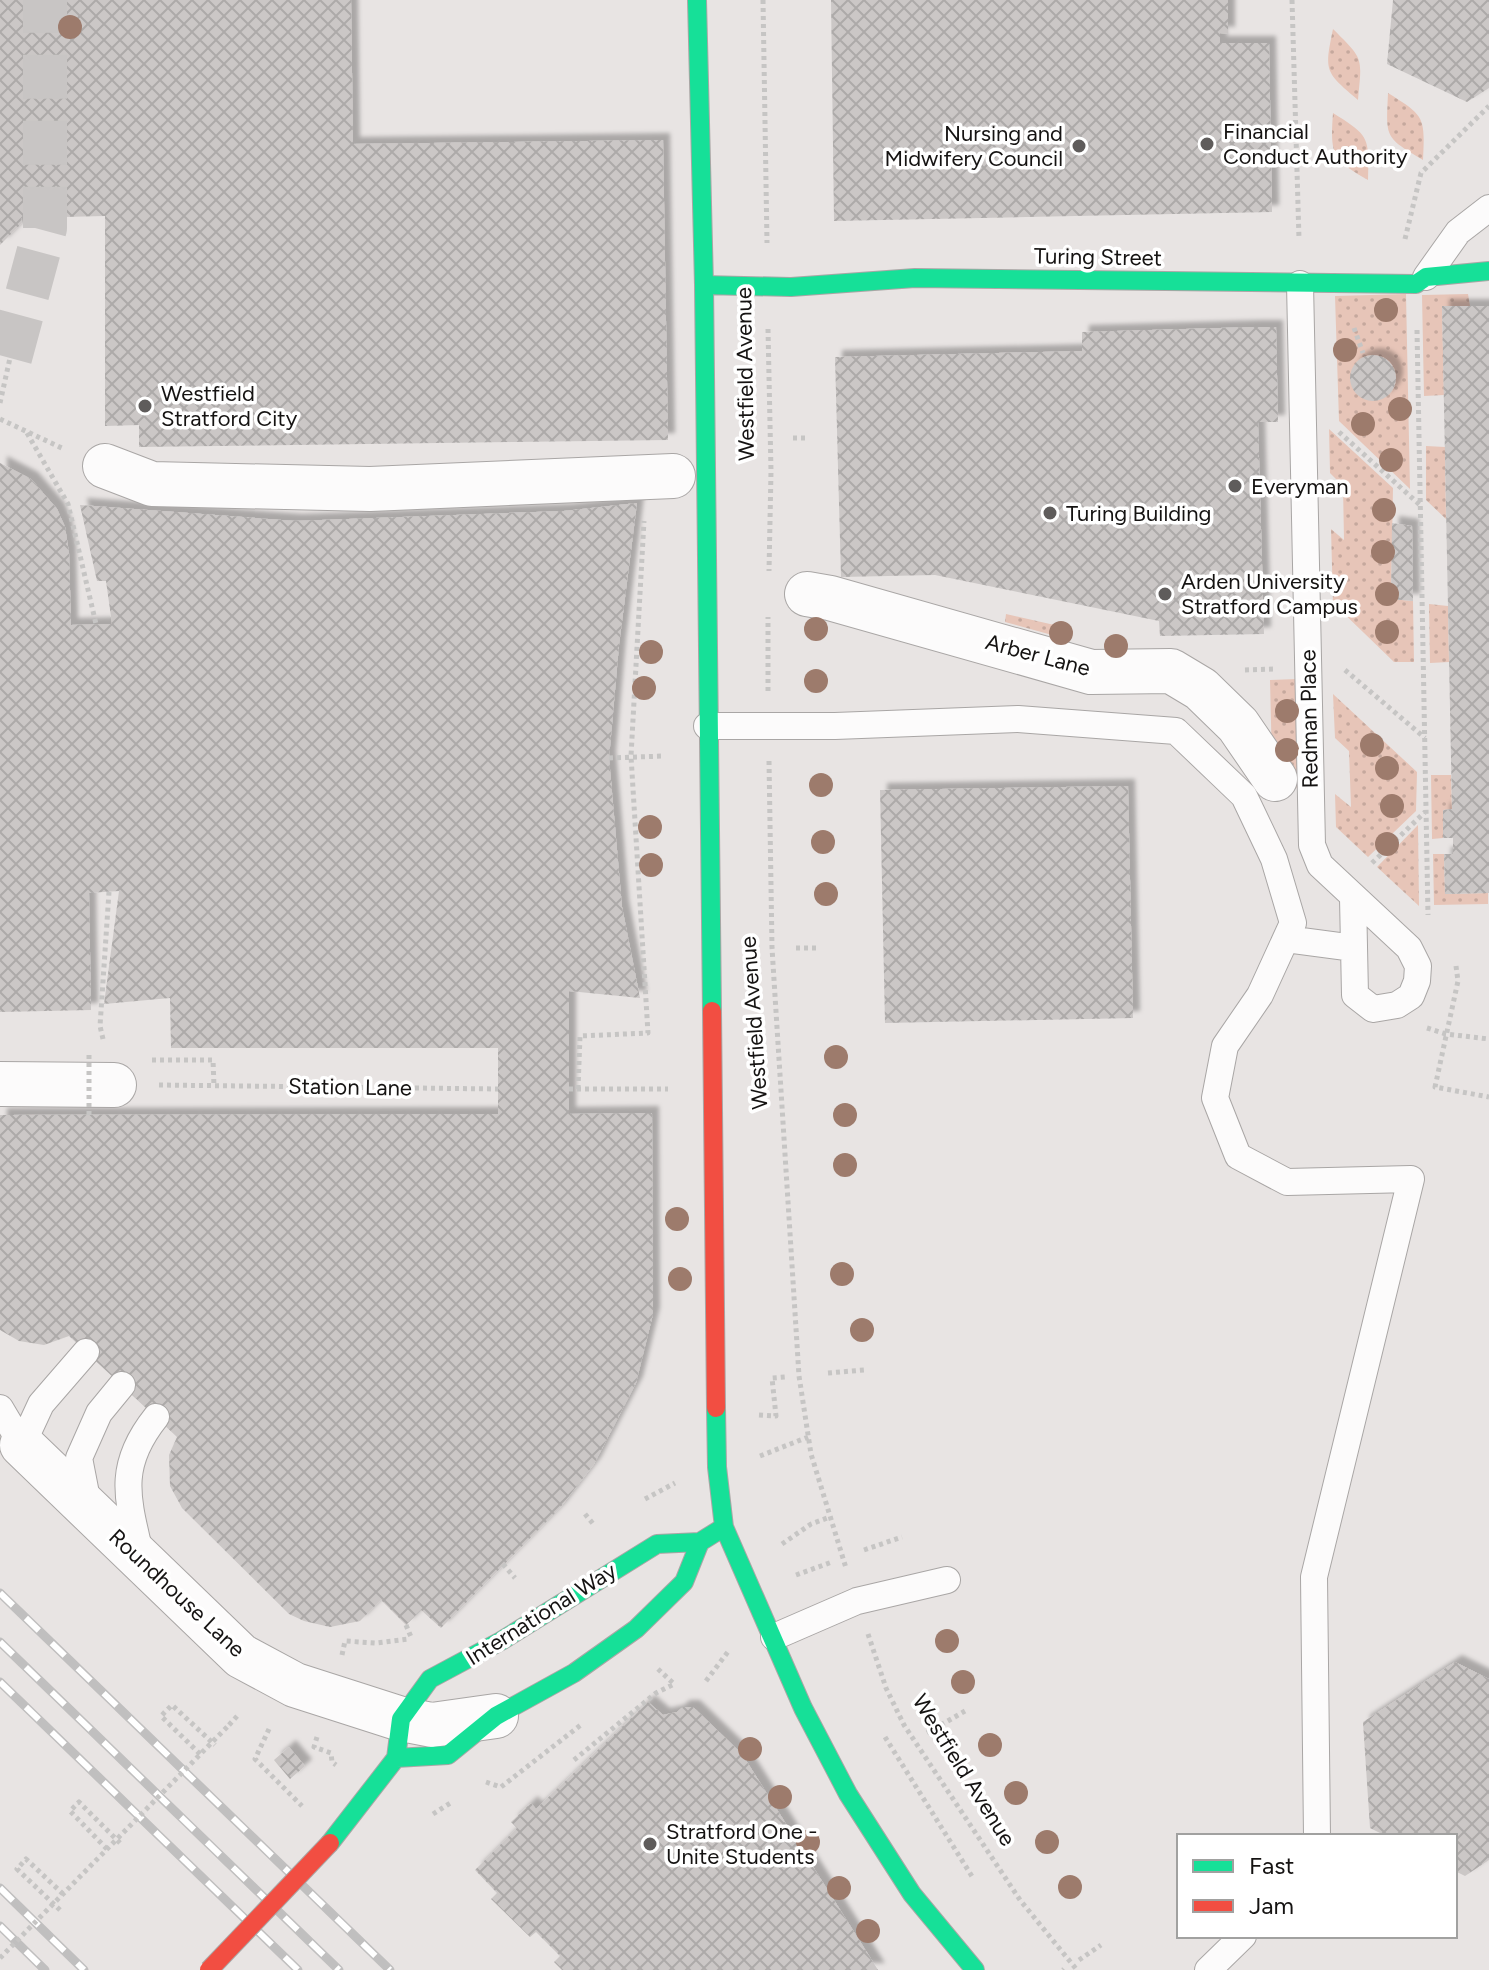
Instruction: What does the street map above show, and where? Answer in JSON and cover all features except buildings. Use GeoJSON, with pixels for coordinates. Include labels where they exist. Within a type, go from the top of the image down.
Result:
{"type":"FeatureCollection","features":[{"type":"Feature","properties":{"kind":"street","name":"Westfield Avenue"},"geometry":{"type":"LineString","coordinates":[[697,0],[704,285],[717,1467],[724,1527],[803,1708],[848,1794],[912,1894],[975,1970]]}},
{"type":"Feature","properties":{"kind":"street","name":"Turing Street"},"geometry":{"type":"LineString","coordinates":[[704,285],[768,287],[915,278],[1395,283],[1489,271]]}},
{"type":"Feature","properties":{"kind":"street"},"geometry":{"type":"LineString","coordinates":[[105,466],[152,484],[354,489],[673,476]]}},
{"type":"Feature","properties":{"kind":"street","name":"Arber Lane"},"geometry":{"type":"LineString","coordinates":[[781,592],[830,598],[1091,672],[1171,671],[1201,689],[1238,725],[1275,779]]}},
{"type":"Feature","properties":{"kind":"street"},"geometry":{"type":"LineString","coordinates":[[0,1084],[100,1085]]}},
{"type":"Feature","properties":{"kind":"street","name":"Roundhouse Lane"},"geometry":{"type":"LineString","coordinates":[[7,1432],[241,1656],[399,1738]]}},
{"type":"Feature","properties":{"kind":"street","name":"International Way"},"geometry":{"type":"LineString","coordinates":[[209,1970],[330,1843],[399,1738],[430,1679],[501,1641],[657,1544],[700,1542],[724,1527]]}},
{"type":"Feature","properties":{"kind":"street"},"geometry":{"type":"LineString","coordinates":[[399,1738],[432,1725],[496,1716],[574,1673],[636,1629],[684,1582],[700,1542]]}},
{"type":"Feature","properties":{"kind":"lane"},"geometry":{"type":"LineString","coordinates":[[1421,280],[1458,232],[1489,208]]}},
{"type":"Feature","properties":{"kind":"lane","name":"Redman Place"},"geometry":{"type":"LineString","coordinates":[[1300,284],[1312,845],[1320,865],[1409,948],[1418,966],[1417,981],[1411,996],[1397,1005],[1373,1009],[1355,995],[1353,898]]}},
{"type":"Feature","properties":{"kind":"lane"},"geometry":{"type":"LineString","coordinates":[[707,726],[1018,719],[1176,731],[1244,796],[1274,859],[1293,923],[1260,995],[1225,1046],[1215,1098],[1238,1156],[1287,1182],[1411,1179],[1314,1577],[1317,1834]]}},
{"type":"Feature","properties":{"kind":"lane"},"geometry":{"type":"LineString","coordinates":[[1286,939],[1354,948]]}},
{"type":"Feature","properties":{"kind":"lane"},"geometry":{"type":"LineString","coordinates":[[7,1432],[41,1404],[86,1352]]}},
{"type":"Feature","properties":{"kind":"lane"},"geometry":{"type":"LineString","coordinates":[[89,1509],[79,1458],[99,1413],[122,1385]]}},
{"type":"Feature","properties":{"kind":"lane"},"geometry":{"type":"LineString","coordinates":[[141,1560],[127,1496],[129,1471],[142,1436],[156,1417]]}},
{"type":"Feature","properties":{"kind":"lane"},"geometry":{"type":"LineString","coordinates":[[774,1637],[857,1601],[947,1580]]}},
{"type":"Feature","properties":{"kind":"lane"},"geometry":{"type":"LineString","coordinates":[[1208,1970],[1241,1938]]}},
{"type":"Feature","properties":{"kind":"path","name":"Westfield Avenue"},"geometry":{"type":"LineString","coordinates":[[763,0],[771,471],[781,592],[769,726],[774,985],[799,1376],[808,1437],[857,1601],[886,1688],[904,1725],[1020,1900],[1077,1970]]}},
{"type":"Feature","properties":{"kind":"path"},"geometry":{"type":"LineString","coordinates":[[1292,0],[1299,245]]}},
{"type":"Feature","properties":{"kind":"path"},"geometry":{"type":"LineString","coordinates":[[1395,283],[1421,173],[1489,106]]}},
{"type":"Feature","properties":{"kind":"path"},"geometry":{"type":"LineString","coordinates":[[1421,280],[1420,505],[1428,917]]}},
{"type":"Feature","properties":{"kind":"path"},"geometry":{"type":"LineString","coordinates":[[0,403],[10,358]]}},
{"type":"Feature","properties":{"kind":"path"},"geometry":{"type":"LineString","coordinates":[[1302,399],[1420,505]]}},
{"type":"Feature","properties":{"kind":"path"},"geometry":{"type":"LineString","coordinates":[[0,419],[105,466]]}},
{"type":"Feature","properties":{"kind":"path"},"geometry":{"type":"LineString","coordinates":[[27,433],[68,504],[96,624]]}},
{"type":"Feature","properties":{"kind":"path"},"geometry":{"type":"LineString","coordinates":[[793,438],[806,438]]}},
{"type":"Feature","properties":{"kind":"path"},"geometry":{"type":"LineString","coordinates":[[578,1089],[580,1036],[648,1033],[631,756],[643,525],[647,513]]}},
{"type":"Feature","properties":{"kind":"path"},"geometry":{"type":"LineString","coordinates":[[1308,638],[1425,738]]}},
{"type":"Feature","properties":{"kind":"path"},"geometry":{"type":"LineString","coordinates":[[609,758],[660,756]]}},
{"type":"Feature","properties":{"kind":"path"},"geometry":{"type":"LineString","coordinates":[[1371,864],[1426,811]]}},
{"type":"Feature","properties":{"kind":"path"},"geometry":{"type":"LineString","coordinates":[[100,1085],[107,1060],[100,1026],[109,892]]}},
{"type":"Feature","properties":{"kind":"path"},"geometry":{"type":"LineString","coordinates":[[796,948],[819,948]]}},
{"type":"Feature","properties":{"kind":"path"},"geometry":{"type":"LineString","coordinates":[[1489,1039],[1446,1034],[1435,1087],[1489,1097]]}},
{"type":"Feature","properties":{"kind":"path"},"geometry":{"type":"LineString","coordinates":[[150,1060],[213,1060],[214,1086]]}},
{"type":"Feature","properties":{"kind":"path","name":"Station Lane"},"geometry":{"type":"LineString","coordinates":[[202,1086],[498,1089]]}},
{"type":"Feature","properties":{"kind":"path"},"geometry":{"type":"LineString","coordinates":[[569,1089],[673,1089]]}},
{"type":"Feature","properties":{"kind":"path"},"geometry":{"type":"LineString","coordinates":[[828,1373],[864,1370]]}},
{"type":"Feature","properties":{"kind":"path"},"geometry":{"type":"LineString","coordinates":[[758,1415],[776,1416],[772,1378],[785,1377]]}},
{"type":"Feature","properties":{"kind":"path"},"geometry":{"type":"LineString","coordinates":[[766,1455],[808,1437]]}},
{"type":"Feature","properties":{"kind":"path"},"geometry":{"type":"LineString","coordinates":[[585,1514],[594,1525]]}},
{"type":"Feature","properties":{"kind":"path"},"geometry":{"type":"LineString","coordinates":[[784,1542],[811,1524],[830,1517]]}},
{"type":"Feature","properties":{"kind":"path"},"geometry":{"type":"LineString","coordinates":[[864,1550],[902,1537]]}},
{"type":"Feature","properties":{"kind":"path"},"geometry":{"type":"LineString","coordinates":[[793,1576],[832,1562]]}},
{"type":"Feature","properties":{"kind":"path"},"geometry":{"type":"LineString","coordinates":[[503,1564],[515,1578]]}},
{"type":"Feature","properties":{"kind":"path"},"geometry":{"type":"LineString","coordinates":[[342,1653],[345,1641],[376,1643],[412,1638],[406,1625]]}},
{"type":"Feature","properties":{"kind":"path"},"geometry":{"type":"LineString","coordinates":[[706,1681],[736,1642]]}},
{"type":"Feature","properties":{"kind":"path"},"geometry":{"type":"LineString","coordinates":[[574,1760],[656,1693],[674,1684],[658,1669]]}},
{"type":"Feature","properties":{"kind":"path"},"geometry":{"type":"LineString","coordinates":[[200,1754],[161,1716],[172,1705],[215,1745]]}},
{"type":"Feature","properties":{"kind":"path"},"geometry":{"type":"LineString","coordinates":[[927,1733],[965,1711]]}},
{"type":"Feature","properties":{"kind":"path"},"geometry":{"type":"LineString","coordinates":[[0,1958],[239,1714]]}},
{"type":"Feature","properties":{"kind":"path"},"geometry":{"type":"LineString","coordinates":[[483,1781],[501,1787],[585,1721]]}},
{"type":"Feature","properties":{"kind":"path"},"geometry":{"type":"LineString","coordinates":[[269,1729],[255,1759],[304,1808]]}},
{"type":"Feature","properties":{"kind":"path"},"geometry":{"type":"LineString","coordinates":[[885,1737],[973,1878]]}},
{"type":"Feature","properties":{"kind":"path"},"geometry":{"type":"LineString","coordinates":[[314,1747],[331,1753],[332,1762]]}},
{"type":"Feature","properties":{"kind":"path"},"geometry":{"type":"LineString","coordinates":[[895,1753],[904,1747]]}},
{"type":"Feature","properties":{"kind":"path"},"geometry":{"type":"LineString","coordinates":[[433,1814],[461,1796]]}},
{"type":"Feature","properties":{"kind":"path"},"geometry":{"type":"LineString","coordinates":[[107,1849],[70,1811],[79,1802],[120,1843]]}},
{"type":"Feature","properties":{"kind":"path"},"geometry":{"type":"LineString","coordinates":[[60,1910],[17,1869],[26,1859],[63,1894]]}},
{"type":"Feature","properties":{"kind":"path"},"geometry":{"type":"LineString","coordinates":[[1079,1960],[1101,1945]]}},
{"type":"Feature","properties":{"kind":"shaded area"},"geometry":{"type":"Polygon","coordinates":[[[1333,29],[1359,60],[1358,100],[1333,77],[1330,70],[1328,54],[1333,29]]]}},
{"type":"Feature","properties":{"kind":"shaded area"},"geometry":{"type":"Polygon","coordinates":[[[1388,93],[1420,119],[1424,135],[1423,160],[1390,135],[1388,93]]]}},
{"type":"Feature","properties":{"kind":"shaded area"},"geometry":{"type":"Polygon","coordinates":[[[1333,113],[1365,139],[1368,180],[1347,167],[1336,154],[1332,138],[1333,113]]]}},
{"type":"Feature","properties":{"kind":"shaded area"},"geometry":{"type":"Polygon","coordinates":[[[1406,294],[1410,489],[1339,421],[1335,296],[1406,294]]]}},
{"type":"Feature","properties":{"kind":"shaded area"},"geometry":{"type":"Polygon","coordinates":[[[1468,294],[1470,306],[1442,307],[1444,395],[1424,396],[1422,295],[1468,294]]]}},
{"type":"Feature","properties":{"kind":"shaded area"},"geometry":{"type":"Polygon","coordinates":[[[1329,429],[1393,488],[1391,599],[1413,601],[1414,662],[1394,662],[1333,603],[1331,529],[1344,540],[1343,486],[1330,473],[1329,429]]]}},
{"type":"Feature","properties":{"kind":"shaded area"},"geometry":{"type":"Polygon","coordinates":[[[1426,446],[1445,447],[1446,519],[1426,500],[1426,446]]]}},
{"type":"Feature","properties":{"kind":"shaded area"},"geometry":{"type":"Polygon","coordinates":[[[1429,604],[1448,606],[1449,662],[1430,663],[1429,604]]]}},
{"type":"Feature","properties":{"kind":"shaded area"},"geometry":{"type":"Polygon","coordinates":[[[1006,614],[1072,629],[1070,640],[1005,622],[1006,614]]]}},
{"type":"Feature","properties":{"kind":"shaded area"},"geometry":{"type":"Polygon","coordinates":[[[1297,679],[1299,790],[1272,764],[1270,680],[1297,679]]]}},
{"type":"Feature","properties":{"kind":"shaded area"},"geometry":{"type":"Polygon","coordinates":[[[1333,694],[1417,772],[1416,811],[1368,857],[1336,827],[1335,794],[1351,807],[1349,751],[1335,738],[1333,694]]]}},
{"type":"Feature","properties":{"kind":"shaded area"},"geometry":{"type":"Polygon","coordinates":[[[1431,775],[1451,775],[1452,809],[1443,810],[1443,838],[1432,839],[1431,775]]]}},
{"type":"Feature","properties":{"kind":"shaded area"},"geometry":{"type":"Polygon","coordinates":[[[1418,825],[1419,906],[1377,867],[1418,825]]]}},
{"type":"Feature","properties":{"kind":"shaded area"},"geometry":{"type":"Polygon","coordinates":[[[1433,854],[1444,854],[1445,894],[1488,893],[1488,904],[1434,905],[1433,854]]]}},
{"type":"Feature","properties":{"kind":"tunnel"},"geometry":{"type":"LineString","coordinates":[[10,358],[45,228],[45,0]]}},
{"type":"Feature","properties":{"kind":"railway"},"geometry":{"type":"LineString","coordinates":[[0,1593],[390,1970]]}},
{"type":"Feature","properties":{"kind":"railway"},"geometry":{"type":"LineString","coordinates":[[0,1642],[339,1970]]}},
{"type":"Feature","properties":{"kind":"railway"},"geometry":{"type":"LineString","coordinates":[[0,1682],[298,1970]]}},
{"type":"Feature","properties":{"kind":"railway"},"geometry":{"type":"LineString","coordinates":[[0,1888],[84,1970]]}},
{"type":"Feature","properties":{"kind":"railway"},"geometry":{"type":"LineString","coordinates":[[0,1926],[45,1970]]}},
{"type":"Feature","properties":{"kind":"traffic: fast"},"geometry":{"type":"LineString","coordinates":[[697,0],[704,285],[712,1011]]}},
{"type":"Feature","properties":{"kind":"traffic: fast"},"geometry":{"type":"LineString","coordinates":[[704,285],[791,287],[915,278],[1416,284],[1426,277],[1489,271]]}},
{"type":"Feature","properties":{"kind":"traffic: fast"},"geometry":{"type":"LineString","coordinates":[[716,1408],[717,1467],[724,1527],[803,1708],[848,1794],[912,1894],[975,1970]]}},
{"type":"Feature","properties":{"kind":"traffic: fast"},"geometry":{"type":"LineString","coordinates":[[330,1843],[396,1758],[401,1719],[430,1679],[501,1641],[657,1544],[700,1542],[724,1527]]}},
{"type":"Feature","properties":{"kind":"traffic: fast"},"geometry":{"type":"LineString","coordinates":[[396,1758],[448,1755],[496,1716],[574,1673],[636,1629],[684,1582],[700,1542]]}},
{"type":"Feature","properties":{"kind":"traffic: jam"},"geometry":{"type":"LineString","coordinates":[[712,1011],[716,1408]]}},
{"type":"Feature","properties":{"kind":"traffic: jam"},"geometry":{"type":"LineString","coordinates":[[209,1970],[330,1843]]}},
{"type":"Feature","properties":{"kind":"place","name":"Financial Conduct Authority"},"geometry":{"type":"Point","coordinates":[1207,144]}},
{"type":"Feature","properties":{"kind":"place","name":"Nursing and Midwifery Council"},"geometry":{"type":"Point","coordinates":[1079,146]}},
{"type":"Feature","properties":{"kind":"place","name":"Westfield Stratford City"},"geometry":{"type":"Point","coordinates":[145,406]}},
{"type":"Feature","properties":{"kind":"place","name":"Everyman"},"geometry":{"type":"Point","coordinates":[1235,486]}},
{"type":"Feature","properties":{"kind":"place","name":"Turing Building"},"geometry":{"type":"Point","coordinates":[1050,513]}},
{"type":"Feature","properties":{"kind":"place","name":"Arden University Stratford Campus"},"geometry":{"type":"Point","coordinates":[1165,594]}},
{"type":"Feature","properties":{"kind":"place","name":"Stratford One - Unite Students"},"geometry":{"type":"Point","coordinates":[650,1844]}}]}
